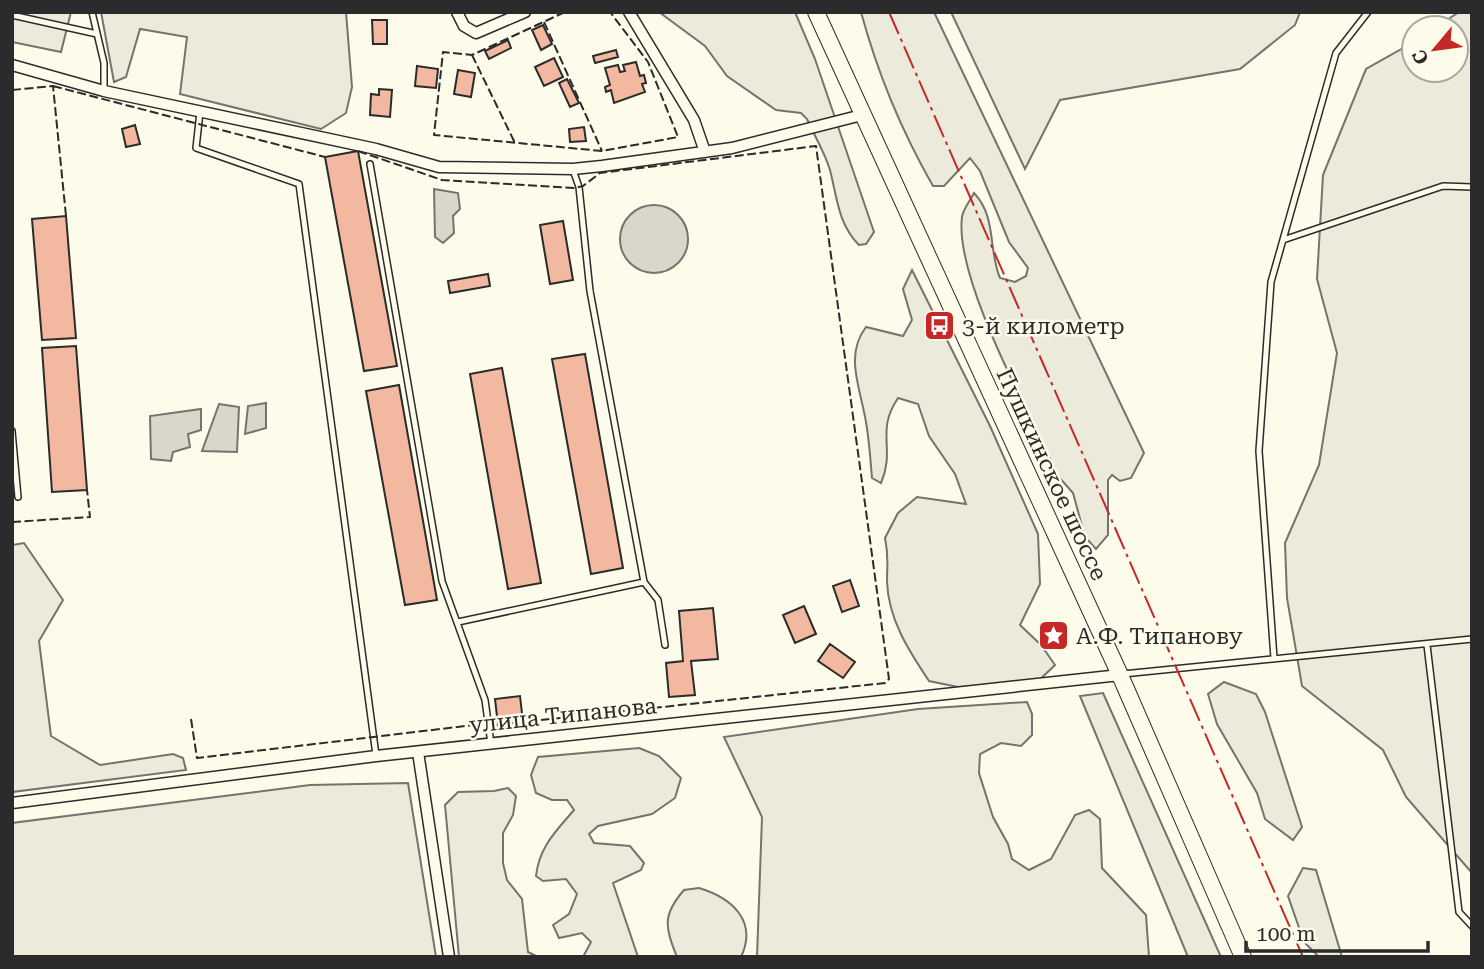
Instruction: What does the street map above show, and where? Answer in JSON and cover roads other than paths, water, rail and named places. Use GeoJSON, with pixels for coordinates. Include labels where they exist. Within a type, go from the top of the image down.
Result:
{"type":"FeatureCollection","features":[{"type":"Feature","properties":{"kind":"main road","name":"Пушкинское шоссе"},"geometry":{"type":"LineString","coordinates":[[816,12],[1120,675],[1243,957]]}},
{"type":"Feature","properties":{"kind":"street"},"geometry":{"type":"LineString","coordinates":[[457,12],[464,26],[476,33],[526,12]]}},
{"type":"Feature","properties":{"kind":"street"},"geometry":{"type":"LineString","coordinates":[[629,12],[694,120],[705,152]]}},
{"type":"Feature","properties":{"kind":"street"},"geometry":{"type":"LineString","coordinates":[[12,65],[104,91],[376,149],[439,167],[573,169],[705,152],[769,140],[862,115]]}},
{"type":"Feature","properties":{"kind":"street","name":"улица Типанова"},"geometry":{"type":"LineString","coordinates":[[12,803],[376,756],[1120,675]]}},
{"type":"Feature","properties":{"kind":"street"},"geometry":{"type":"LineString","coordinates":[[418,752],[449,957]]}},
{"type":"Feature","properties":{"kind":"lane"},"geometry":{"type":"LineString","coordinates":[[92,12],[104,63],[104,91]]}},
{"type":"Feature","properties":{"kind":"lane"},"geometry":{"type":"LineString","coordinates":[[1274,657],[1259,451],[1271,282],[1336,52],[1368,12]]}},
{"type":"Feature","properties":{"kind":"lane"},"geometry":{"type":"LineString","coordinates":[[12,15],[97,34]]}},
{"type":"Feature","properties":{"kind":"lane"},"geometry":{"type":"LineString","coordinates":[[200,112],[196,148],[299,184],[376,756]]}},
{"type":"Feature","properties":{"kind":"lane"},"geometry":{"type":"LineString","coordinates":[[370,164],[442,581],[485,700],[491,744]]}},
{"type":"Feature","properties":{"kind":"lane"},"geometry":{"type":"LineString","coordinates":[[573,169],[579,187],[590,291],[644,582],[658,600],[665,645]]}},
{"type":"Feature","properties":{"kind":"lane"},"geometry":{"type":"LineString","coordinates":[[1283,240],[1443,186],[1472,187]]}},
{"type":"Feature","properties":{"kind":"lane"},"geometry":{"type":"LineString","coordinates":[[12,431],[18,497]]}},
{"type":"Feature","properties":{"kind":"lane"},"geometry":{"type":"LineString","coordinates":[[458,622],[644,582]]}},
{"type":"Feature","properties":{"kind":"lane"},"geometry":{"type":"LineString","coordinates":[[1120,675],[1274,657],[1472,639]]}},
{"type":"Feature","properties":{"kind":"lane"},"geometry":{"type":"LineString","coordinates":[[1427,645],[1460,912],[1472,926]]}},
{"type":"Feature","properties":{"kind":"place","name":"3-й километр"},"geometry":{"type":"Point","coordinates":[939,326]}},
{"type":"Feature","properties":{"kind":"place","name":"А.Ф. Типанову"},"geometry":{"type":"Point","coordinates":[1053,636]}}]}
